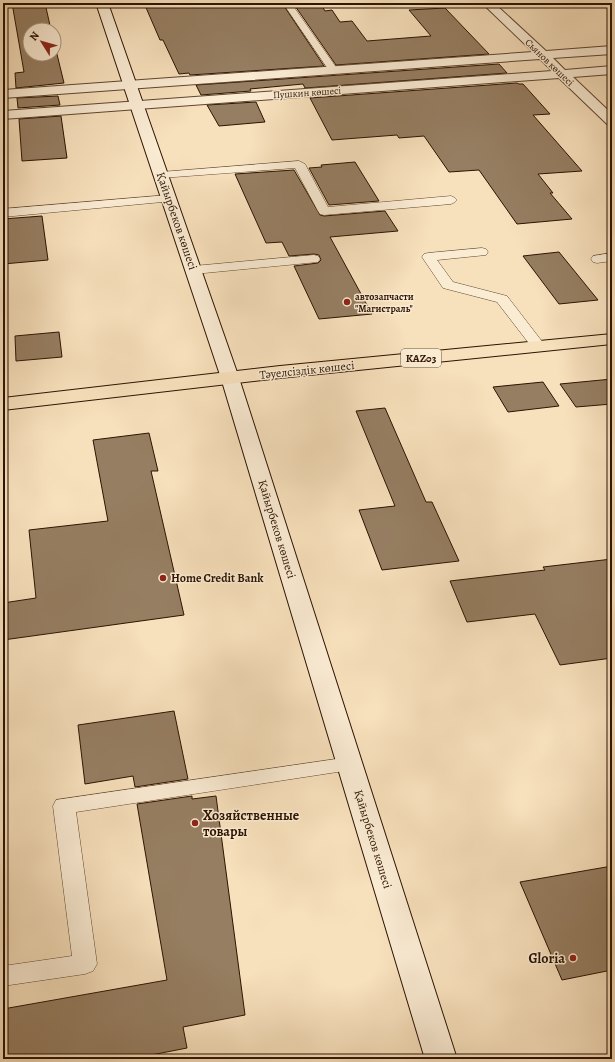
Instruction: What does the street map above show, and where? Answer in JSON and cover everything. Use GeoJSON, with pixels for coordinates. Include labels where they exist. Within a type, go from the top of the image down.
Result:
{"type":"FeatureCollection","features":[{"type":"Feature","properties":{"kind":"main road","name":"Тәуелсіздік көшесі"},"geometry":{"type":"LineString","coordinates":[[3,404],[230,378],[612,339]]}},
{"type":"Feature","properties":{"kind":"street","name":"Қайырбеков көшесі"},"geometry":{"type":"LineString","coordinates":[[102,3],[230,378],[442,1059]]}},
{"type":"Feature","properties":{"kind":"street","name":"Сьянов көшесі"},"geometry":{"type":"LineString","coordinates":[[488,3],[612,121]]}},
{"type":"Feature","properties":{"kind":"street","name":"Пушкин көшесі"},"geometry":{"type":"LineString","coordinates":[[3,115],[134,94],[333,70],[612,50]]}},
{"type":"Feature","properties":{"kind":"street","name":"Пушкин көшесі"},"geometry":{"type":"LineString","coordinates":[[3,94],[134,94],[612,70]]}},
{"type":"Feature","properties":{"kind":"lane"},"geometry":{"type":"LineString","coordinates":[[287,3],[333,70]]}},
{"type":"Feature","properties":{"kind":"lane"},"geometry":{"type":"LineString","coordinates":[[161,175],[299,164],[324,211],[451,200]]}},
{"type":"Feature","properties":{"kind":"lane"},"geometry":{"type":"LineString","coordinates":[[3,213],[169,199]]}},
{"type":"Feature","properties":{"kind":"lane"},"geometry":{"type":"LineString","coordinates":[[482,252],[428,257],[448,285],[502,299],[539,347]]}},
{"type":"Feature","properties":{"kind":"lane"},"geometry":{"type":"LineString","coordinates":[[597,259],[612,257]]}},
{"type":"Feature","properties":{"kind":"lane"},"geometry":{"type":"LineString","coordinates":[[194,270],[314,259]]}},
{"type":"Feature","properties":{"kind":"lane"},"geometry":{"type":"LineString","coordinates":[[3,976],[85,964],[64,806],[350,764]]}},
{"type":"Feature","properties":{"kind":"building"},"geometry":{"type":"Polygon","coordinates":[[[12,3],[45,3],[49,22],[22,22],[22,60],[12,3]]]}},
{"type":"Feature","properties":{"kind":"building"},"geometry":{"type":"Polygon","coordinates":[[[144,3],[282,3],[324,66],[190,75],[189,73],[179,74],[163,40],[160,40],[144,3]]]}},
{"type":"Feature","properties":{"kind":"building"},"geometry":{"type":"Polygon","coordinates":[[[293,3],[320,3],[325,11],[332,10],[340,22],[352,21],[367,41],[431,36],[409,10],[445,8],[489,54],[336,65],[293,3]]]}},
{"type":"Feature","properties":{"kind":"building"},"geometry":{"type":"Polygon","coordinates":[[[22,62],[59,62],[64,83],[16,88],[15,73],[24,72],[22,62]]]}},
{"type":"Feature","properties":{"kind":"building"},"geometry":{"type":"Polygon","coordinates":[[[499,64],[507,73],[305,88],[303,84],[250,89],[251,91],[201,95],[196,85],[499,64]]]}},
{"type":"Feature","properties":{"kind":"building"},"geometry":{"type":"Polygon","coordinates":[[[517,83],[523,84],[550,114],[533,115],[582,171],[538,174],[553,193],[550,193],[572,219],[517,224],[479,170],[449,172],[424,136],[399,138],[397,135],[332,140],[310,98],[517,83]]]}},
{"type":"Feature","properties":{"kind":"building"},"geometry":{"type":"Polygon","coordinates":[[[58,96],[60,105],[18,108],[17,98],[58,96]]]}},
{"type":"Feature","properties":{"kind":"building"},"geometry":{"type":"Polygon","coordinates":[[[256,102],[265,122],[219,126],[207,105],[256,102]]]}},
{"type":"Feature","properties":{"kind":"building"},"geometry":{"type":"Polygon","coordinates":[[[61,116],[67,158],[22,161],[19,119],[61,116]]]}},
{"type":"Feature","properties":{"kind":"building"},"geometry":{"type":"Polygon","coordinates":[[[355,162],[379,201],[329,205],[309,168],[322,167],[321,165],[355,162]]]}},
{"type":"Feature","properties":{"kind":"building"},"geometry":{"type":"Polygon","coordinates":[[[294,170],[320,215],[324,216],[385,211],[398,231],[330,237],[372,314],[319,319],[294,266],[318,263],[321,260],[319,255],[289,256],[282,242],[266,243],[235,174],[294,170]]]}},
{"type":"Feature","properties":{"kind":"building"},"geometry":{"type":"Polygon","coordinates":[[[42,216],[48,260],[3,264],[3,219],[42,216]]]}},
{"type":"Feature","properties":{"kind":"building"},"geometry":{"type":"Polygon","coordinates":[[[559,252],[598,300],[559,304],[523,256],[559,252]]]}},
{"type":"Feature","properties":{"kind":"building"},"geometry":{"type":"Polygon","coordinates":[[[59,332],[62,357],[16,361],[15,336],[59,332]]]}},
{"type":"Feature","properties":{"kind":"building"},"geometry":{"type":"Polygon","coordinates":[[[612,379],[612,404],[576,407],[560,384],[612,379]]]}},
{"type":"Feature","properties":{"kind":"building"},"geometry":{"type":"Polygon","coordinates":[[[543,382],[559,406],[508,412],[493,387],[543,382]]]}},
{"type":"Feature","properties":{"kind":"building"},"geometry":{"type":"Polygon","coordinates":[[[385,408],[426,502],[432,502],[459,561],[382,570],[359,510],[395,506],[356,411],[385,408]]]}},
{"type":"Feature","properties":{"kind":"building"},"geometry":{"type":"Polygon","coordinates":[[[149,433],[158,471],[151,471],[184,615],[3,640],[3,603],[36,598],[29,530],[108,521],[93,440],[149,433]]]}},
{"type":"Feature","properties":{"kind":"building"},"geometry":{"type":"Polygon","coordinates":[[[612,559],[612,658],[560,665],[535,614],[467,622],[450,581],[545,570],[543,567],[612,559]]]}},
{"type":"Feature","properties":{"kind":"building"},"geometry":{"type":"Polygon","coordinates":[[[174,711],[188,779],[135,787],[133,776],[85,784],[78,725],[174,711]]]}},
{"type":"Feature","properties":{"kind":"building"},"geometry":{"type":"Polygon","coordinates":[[[192,796],[192,799],[216,796],[245,1015],[183,1027],[187,1048],[131,1059],[3,1059],[3,1009],[167,980],[137,804],[192,796]]]}},
{"type":"Feature","properties":{"kind":"building"},"geometry":{"type":"Polygon","coordinates":[[[612,866],[612,970],[562,980],[520,882],[612,866]]]}},
{"type":"Feature","properties":{"kind":"place","name":"автозапчасти \"Магистраль\""},"geometry":{"type":"Point","coordinates":[347,302]}},
{"type":"Feature","properties":{"kind":"place","name":"Home Credit Bank"},"geometry":{"type":"Point","coordinates":[163,578]}},
{"type":"Feature","properties":{"kind":"place","name":"Хозяйственные товары"},"geometry":{"type":"Point","coordinates":[195,823]}},
{"type":"Feature","properties":{"kind":"place","name":"Gloria"},"geometry":{"type":"Point","coordinates":[573,958]}}]}
